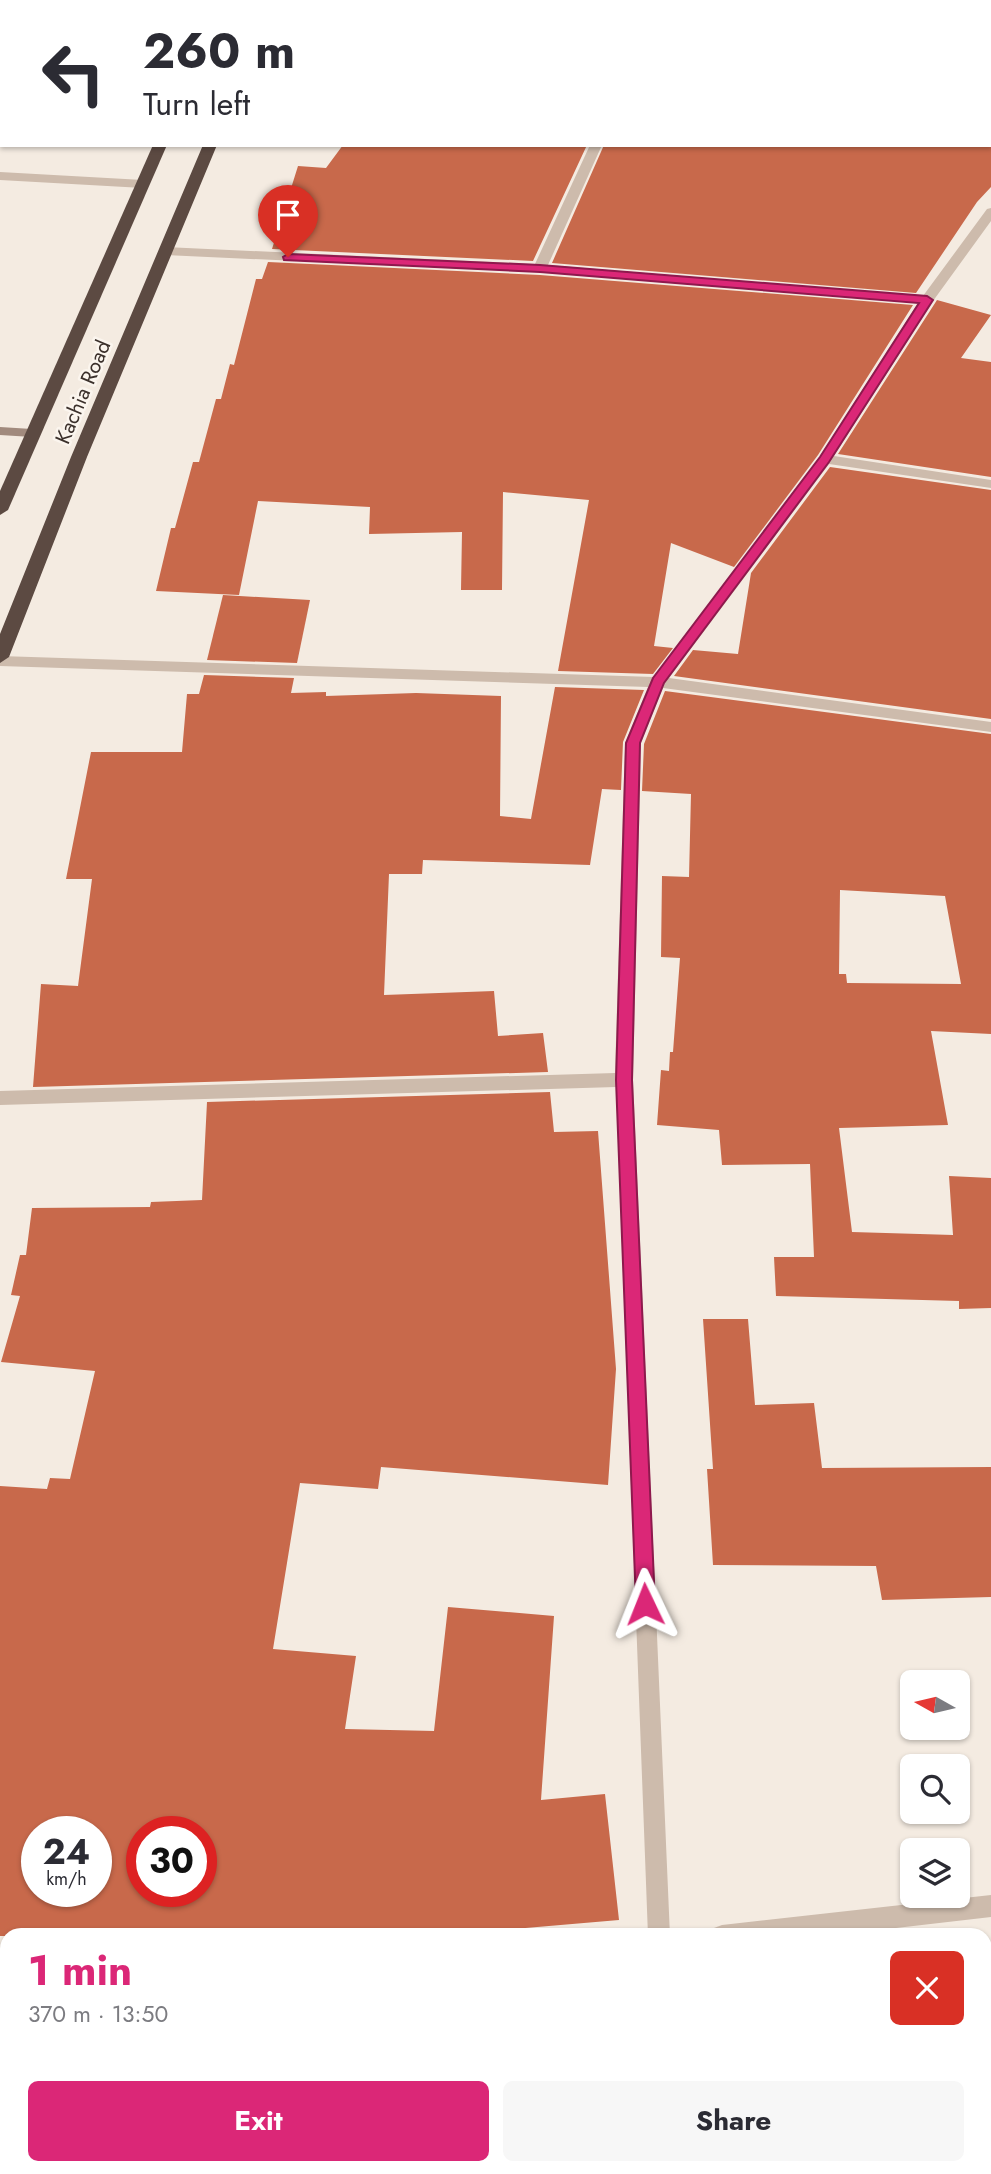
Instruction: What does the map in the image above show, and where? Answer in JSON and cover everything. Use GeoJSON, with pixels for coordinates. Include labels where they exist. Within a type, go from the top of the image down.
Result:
{"type":"FeatureCollection","features":[{"type":"Feature","properties":{"kind":"highway","name":"Kachia Road"},"geometry":{"type":"LineString","coordinates":[[0,510],[159,147]]}},
{"type":"Feature","properties":{"kind":"highway","name":"Kachia Road"},"geometry":{"type":"LineString","coordinates":[[0,659],[164,251],[209,147]]}},
{"type":"Feature","properties":{"kind":"street"},"geometry":{"type":"LineString","coordinates":[[540,268],[595,147]]}},
{"type":"Feature","properties":{"kind":"street"},"geometry":{"type":"LineString","coordinates":[[0,176],[143,184]]}},
{"type":"Feature","properties":{"kind":"street"},"geometry":{"type":"LineString","coordinates":[[659,1928],[624,1080],[633,743],[658,682],[825,459],[927,300],[991,212]]}},
{"type":"Feature","properties":{"kind":"street"},"geometry":{"type":"LineString","coordinates":[[164,251],[540,268],[927,300]]}},
{"type":"Feature","properties":{"kind":"street"},"geometry":{"type":"LineString","coordinates":[[0,431],[32,433]]}},
{"type":"Feature","properties":{"kind":"street"},"geometry":{"type":"LineString","coordinates":[[825,459],[991,484]]}},
{"type":"Feature","properties":{"kind":"street"},"geometry":{"type":"LineString","coordinates":[[0,659],[658,682],[991,726]]}},
{"type":"Feature","properties":{"kind":"street"},"geometry":{"type":"LineString","coordinates":[[0,1098],[624,1080]]}},
{"type":"Feature","properties":{"kind":"street"},"geometry":{"type":"LineString","coordinates":[[794,1928],[991,1906]]}},
{"type":"Feature","properties":{"kind":"building"},"geometry":{"type":"Polygon","coordinates":[[[342,147],[586,147],[533,261],[272,249],[298,166],[326,168],[342,147]]]}},
{"type":"Feature","properties":{"kind":"building"},"geometry":{"type":"Polygon","coordinates":[[[603,147],[991,147],[991,187],[977,202],[916,293],[552,263],[603,147]]]}},
{"type":"Feature","properties":{"kind":"building"},"geometry":{"type":"Polygon","coordinates":[[[268,262],[540,275],[913,305],[818,455],[734,567],[671,543],[654,646],[673,648],[653,674],[558,671],[589,500],[503,492],[502,590],[461,590],[462,532],[369,534],[370,507],[258,501],[239,595],[156,591],[171,528],[175,528],[193,462],[199,462],[216,399],[221,399],[230,364],[234,365],[256,279],[262,279],[268,262]]]}},
{"type":"Feature","properties":{"kind":"building"},"geometry":{"type":"Polygon","coordinates":[[[937,300],[991,315],[961,358],[991,362],[991,477],[838,454],[937,300]]]}},
{"type":"Feature","properties":{"kind":"building"},"geometry":{"type":"Polygon","coordinates":[[[830,467],[991,490],[991,719],[674,676],[693,650],[738,654],[751,573],[830,467]]]}},
{"type":"Feature","properties":{"kind":"building"},"geometry":{"type":"Polygon","coordinates":[[[223,595],[310,600],[297,663],[207,660],[223,595]]]}},
{"type":"Feature","properties":{"kind":"building"},"geometry":{"type":"Polygon","coordinates":[[[204,675],[294,678],[291,693],[326,692],[326,696],[416,693],[501,696],[500,816],[531,819],[555,687],[644,690],[623,742],[621,790],[602,789],[590,865],[423,860],[422,874],[389,874],[384,995],[494,991],[498,1036],[543,1033],[548,1072],[33,1087],[41,984],[78,986],[92,879],[66,879],[91,752],[182,752],[187,694],[199,694],[204,675]]]}},
{"type":"Feature","properties":{"kind":"building"},"geometry":{"type":"Polygon","coordinates":[[[665,691],[991,734],[991,1034],[931,1031],[948,1125],[839,1128],[852,1232],[953,1235],[949,1176],[991,1178],[991,1308],[959,1309],[959,1301],[776,1296],[774,1257],[814,1257],[810,1164],[722,1165],[719,1130],[657,1125],[661,1070],[669,1071],[670,1052],[673,1052],[680,958],[661,957],[662,876],[689,877],[691,794],[642,791],[644,744],[665,691]],[[840,890],[839,974],[846,974],[847,983],[961,984],[945,896],[840,890]]]}},
{"type":"Feature","properties":{"kind":"building"},"geometry":{"type":"Polygon","coordinates":[[[550,1092],[554,1132],[598,1131],[616,1369],[608,1485],[381,1467],[378,1489],[300,1483],[273,1649],[356,1656],[345,1729],[434,1731],[448,1607],[554,1616],[541,1800],[605,1794],[619,1920],[524,1928],[0,1928],[0,1486],[47,1489],[50,1478],[70,1479],[95,1371],[1,1362],[20,1296],[11,1295],[20,1255],[26,1255],[32,1208],[150,1207],[151,1202],[202,1200],[207,1102],[550,1092]]]}},
{"type":"Feature","properties":{"kind":"building"},"geometry":{"type":"Polygon","coordinates":[[[703,1319],[748,1319],[755,1405],[814,1403],[822,1468],[991,1467],[991,1597],[882,1600],[876,1566],[713,1565],[707,1469],[713,1469],[703,1319]]]}},
{"type":"Feature","properties":{"kind":"route"},"geometry":{"type":"LineString","coordinates":[[288,257],[540,268],[927,300],[825,459],[658,682],[633,743],[624,1080],[645,1604]]}}]}
